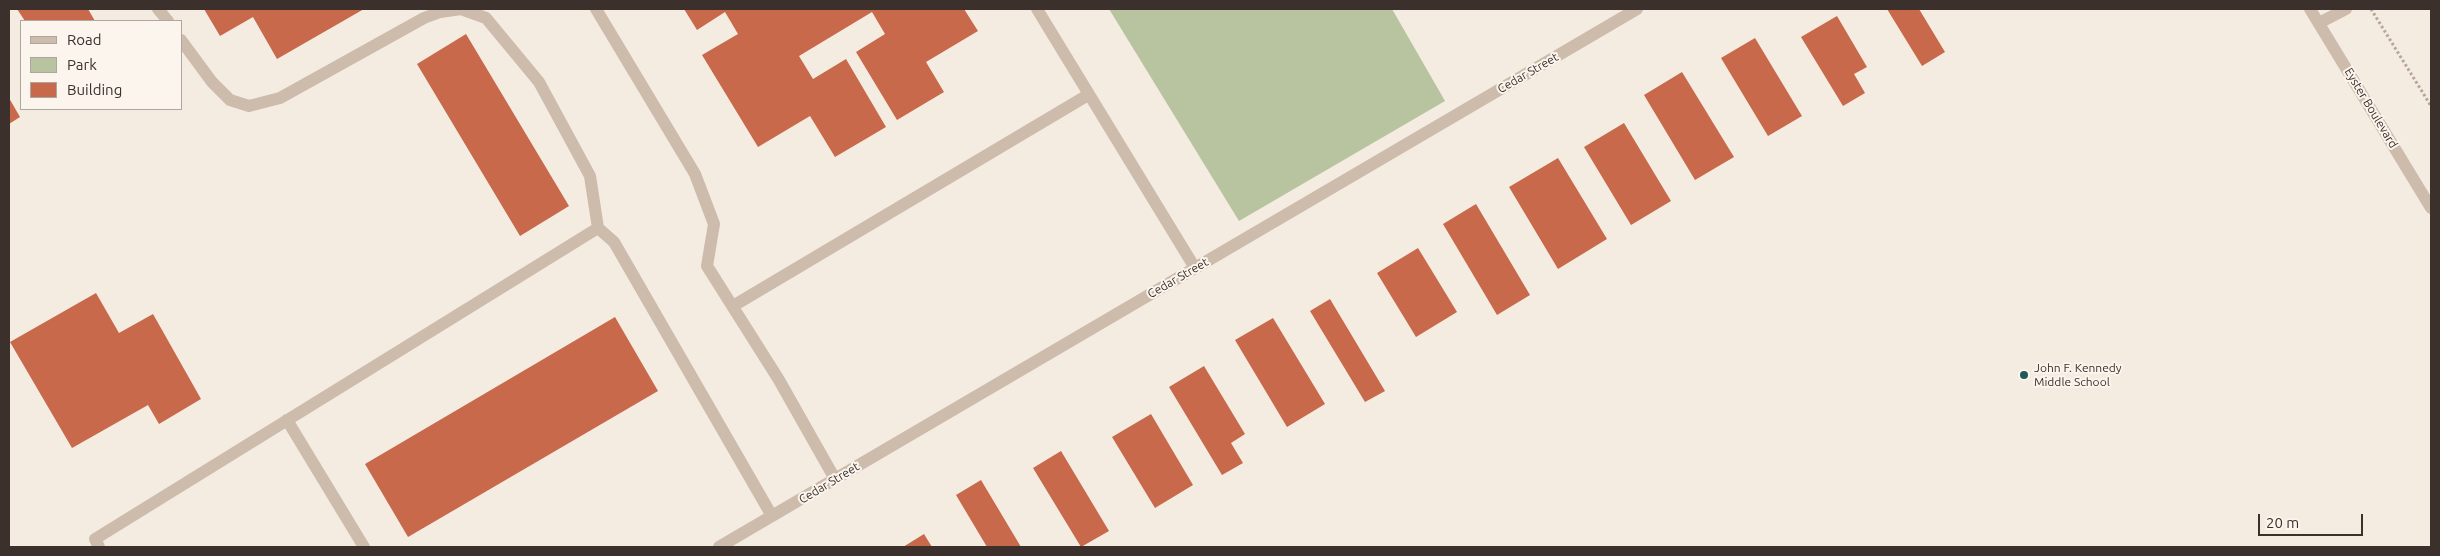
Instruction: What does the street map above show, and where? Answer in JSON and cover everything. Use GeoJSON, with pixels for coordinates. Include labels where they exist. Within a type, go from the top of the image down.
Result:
{"type":"FeatureCollection","features":[{"type":"Feature","properties":{"kind":"street"},"geometry":{"type":"LineString","coordinates":[[158,9],[167,20]]}},
{"type":"Feature","properties":{"kind":"street"},"geometry":{"type":"LineString","coordinates":[[182,41],[212,82],[230,100],[249,106],[280,98],[424,18],[440,12],[460,9],[486,18],[539,82],[590,176],[598,228],[614,242],[772,516]]}},
{"type":"Feature","properties":{"kind":"street"},"geometry":{"type":"LineString","coordinates":[[596,9],[696,174],[714,224],[707,266],[733,306],[835,479]]}},
{"type":"Feature","properties":{"kind":"street"},"geometry":{"type":"LineString","coordinates":[[1037,9],[1194,268]]}},
{"type":"Feature","properties":{"kind":"street","name":"Cedar Street"},"geometry":{"type":"LineString","coordinates":[[719,547],[1637,9]]}},
{"type":"Feature","properties":{"kind":"street","name":"Eyster Boulevard"},"geometry":{"type":"LineString","coordinates":[[2310,9],[2431,208]]}},
{"type":"Feature","properties":{"kind":"street"},"geometry":{"type":"LineString","coordinates":[[2319,23],[2346,9]]}},
{"type":"Feature","properties":{"kind":"street"},"geometry":{"type":"LineString","coordinates":[[733,306],[1088,95]]}},
{"type":"Feature","properties":{"kind":"street"},"geometry":{"type":"LineString","coordinates":[[99,547],[95,539],[598,228]]}},
{"type":"Feature","properties":{"kind":"street"},"geometry":{"type":"LineString","coordinates":[[287,420],[364,547]]}},
{"type":"Feature","properties":{"kind":"path"},"geometry":{"type":"LineString","coordinates":[[2371,9],[2431,106]]}},
{"type":"Feature","properties":{"kind":"green space"},"geometry":{"type":"Polygon","coordinates":[[[1109,9],[1392,9],[1445,101],[1239,221],[1109,9]]]}},
{"type":"Feature","properties":{"kind":"building"},"geometry":{"type":"Polygon","coordinates":[[[17,9],[88,9],[94,20],[24,20],[17,9]]]}},
{"type":"Feature","properties":{"kind":"building"},"geometry":{"type":"Polygon","coordinates":[[[204,9],[364,9],[277,59],[253,17],[220,36],[204,9]]]}},
{"type":"Feature","properties":{"kind":"building"},"geometry":{"type":"Polygon","coordinates":[[[684,9],[964,9],[978,31],[926,62],[944,92],[897,120],[856,52],[885,34],[872,12],[799,56],[813,79],[846,59],[886,127],[835,157],[810,116],[758,147],[702,55],[738,34],[725,12],[697,30],[684,9]]]}},
{"type":"Feature","properties":{"kind":"building"},"geometry":{"type":"Polygon","coordinates":[[[1887,9],[1919,9],[1945,52],[1922,66],[1887,9]]]}},
{"type":"Feature","properties":{"kind":"building"},"geometry":{"type":"Polygon","coordinates":[[[1837,16],[1867,67],[1854,74],[1865,93],[1843,106],[1801,37],[1837,16]]]}},
{"type":"Feature","properties":{"kind":"building"},"geometry":{"type":"Polygon","coordinates":[[[466,34],[569,206],[520,236],[417,64],[466,34]]]}},
{"type":"Feature","properties":{"kind":"building"},"geometry":{"type":"Polygon","coordinates":[[[1755,38],[1802,116],[1768,136],[1721,58],[1755,38]]]}},
{"type":"Feature","properties":{"kind":"building"},"geometry":{"type":"Polygon","coordinates":[[[1682,72],[1734,157],[1695,180],[1644,95],[1682,72]]]}},
{"type":"Feature","properties":{"kind":"building"},"geometry":{"type":"Polygon","coordinates":[[[9,98],[20,117],[9,124],[9,98]]]}},
{"type":"Feature","properties":{"kind":"building"},"geometry":{"type":"Polygon","coordinates":[[[1624,123],[1671,201],[1631,225],[1584,147],[1624,123]]]}},
{"type":"Feature","properties":{"kind":"building"},"geometry":{"type":"Polygon","coordinates":[[[1558,158],[1607,239],[1558,269],[1509,187],[1558,158]]]}},
{"type":"Feature","properties":{"kind":"building"},"geometry":{"type":"Polygon","coordinates":[[[1476,204],[1530,295],[1497,315],[1443,224],[1476,204]]]}},
{"type":"Feature","properties":{"kind":"building"},"geometry":{"type":"Polygon","coordinates":[[[1418,248],[1457,312],[1416,337],[1377,273],[1418,248]]]}},
{"type":"Feature","properties":{"kind":"building"},"geometry":{"type":"Polygon","coordinates":[[[96,293],[119,333],[153,314],[201,399],[159,424],[148,405],[72,448],[10,342],[96,293]]]}},
{"type":"Feature","properties":{"kind":"building"},"geometry":{"type":"Polygon","coordinates":[[[1330,299],[1385,391],[1365,402],[1310,311],[1330,299]]]}},
{"type":"Feature","properties":{"kind":"building"},"geometry":{"type":"Polygon","coordinates":[[[615,317],[658,391],[408,537],[365,464],[615,317]]]}},
{"type":"Feature","properties":{"kind":"building"},"geometry":{"type":"Polygon","coordinates":[[[1273,318],[1325,404],[1287,427],[1235,340],[1273,318]]]}},
{"type":"Feature","properties":{"kind":"building"},"geometry":{"type":"Polygon","coordinates":[[[1204,366],[1245,434],[1231,443],[1243,463],[1222,475],[1169,387],[1204,366]]]}},
{"type":"Feature","properties":{"kind":"building"},"geometry":{"type":"Polygon","coordinates":[[[1151,414],[1193,485],[1155,508],[1112,437],[1151,414]]]}},
{"type":"Feature","properties":{"kind":"building"},"geometry":{"type":"Polygon","coordinates":[[[1061,451],[1109,531],[1081,547],[1033,468],[1061,451]]]}},
{"type":"Feature","properties":{"kind":"building"},"geometry":{"type":"Polygon","coordinates":[[[981,480],[1021,547],[987,547],[956,495],[981,480]]]}},
{"type":"Feature","properties":{"kind":"building"},"geometry":{"type":"Polygon","coordinates":[[[924,534],[932,547],[903,547],[924,534]]]}},
{"type":"Feature","properties":{"kind":"place","name":"John F. Kennedy Middle School"},"geometry":{"type":"Point","coordinates":[2024,375]}}]}
